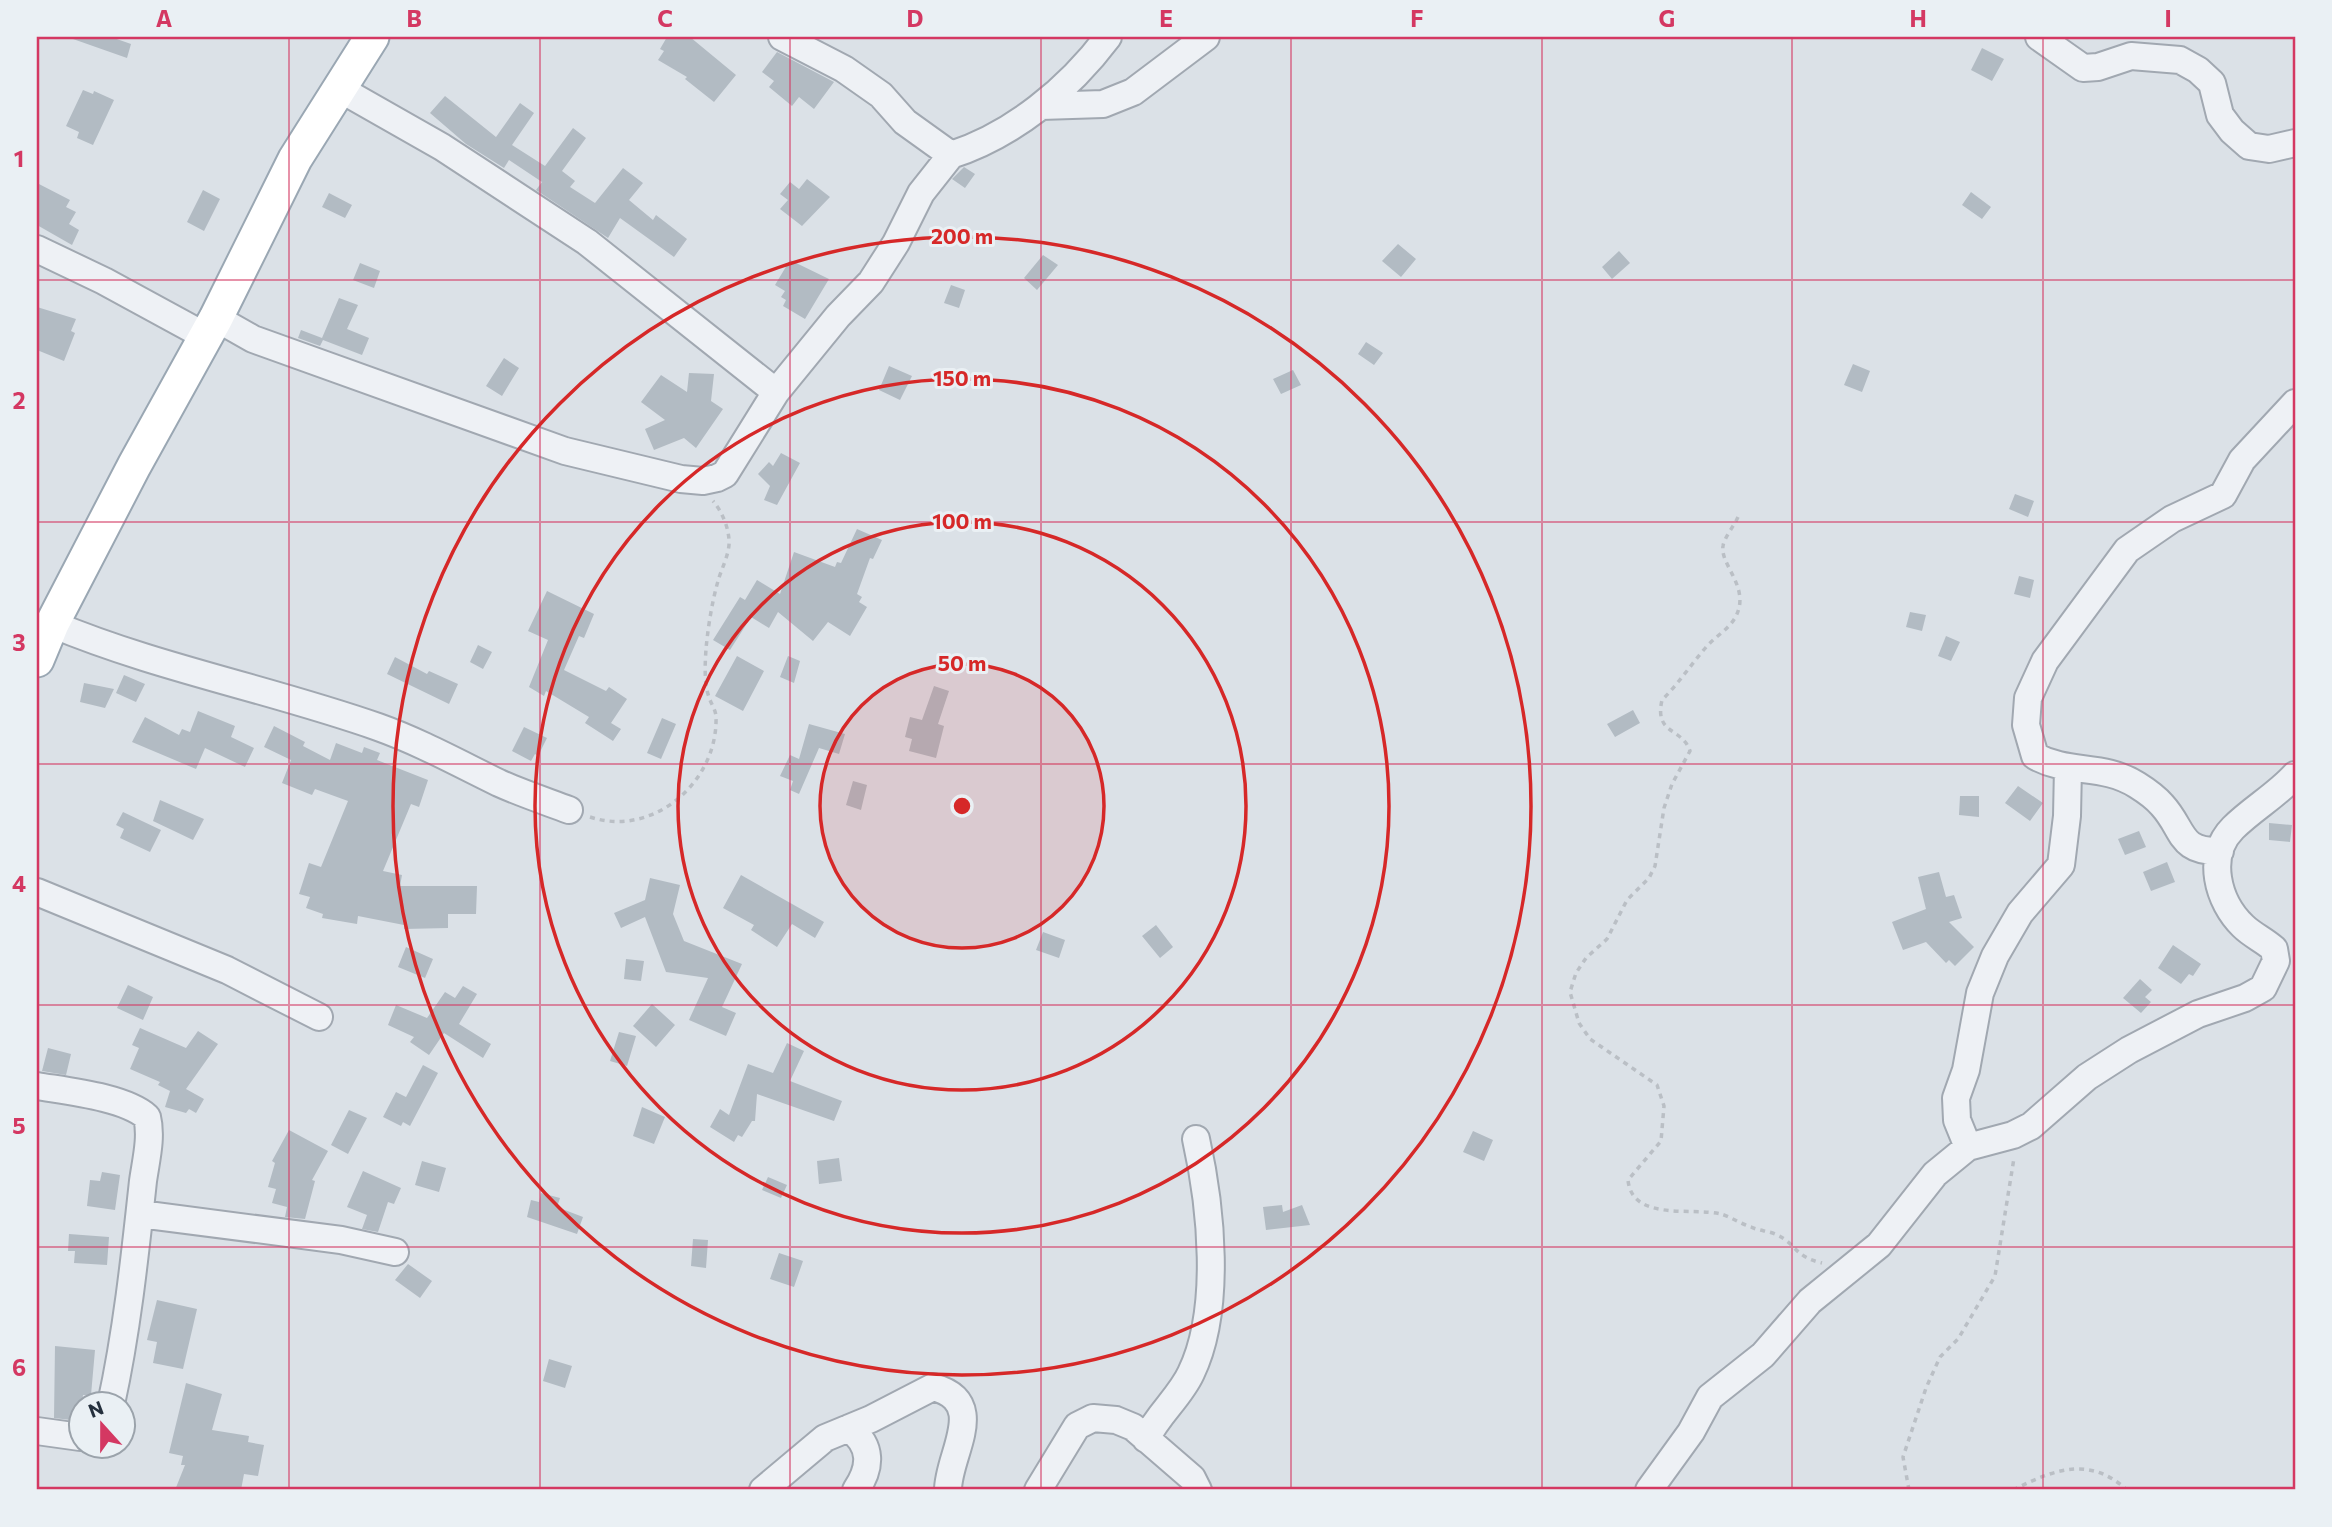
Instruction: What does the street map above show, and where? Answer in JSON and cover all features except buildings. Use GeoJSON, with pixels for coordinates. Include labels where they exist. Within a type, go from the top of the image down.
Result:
{"type":"FeatureCollection","features":[{"type":"Feature","properties":{"kind":"main road"},"geometry":{"type":"LineString","coordinates":[[37,660],[52,624],[210,327],[295,159],[372,37]]}},
{"type":"Feature","properties":{"kind":"street"},"geometry":{"type":"LineString","coordinates":[[782,37],[844,69],[881,95],[905,122],[951,155]]}},
{"type":"Feature","properties":{"kind":"street"},"geometry":{"type":"LineString","coordinates":[[37,249],[210,327],[253,339],[565,451],[681,479],[703,481],[725,474],[776,392],[838,316],[871,282],[896,243],[921,193],[951,155],[985,144],[1041,106],[1089,63],[1108,37]]}},
{"type":"Feature","properties":{"kind":"street"},"geometry":{"type":"LineString","coordinates":[[1041,106],[1103,104],[1123,96],[1156,77],[1206,37]]}},
{"type":"Feature","properties":{"kind":"street"},"geometry":{"type":"LineString","coordinates":[[2039,37],[2083,68],[2098,67],[2130,56],[2180,60],[2199,70],[2212,83],[2220,115],[2232,131],[2249,146],[2269,149],[2295,142]]}},
{"type":"Feature","properties":{"kind":"street"},"geometry":{"type":"LineString","coordinates":[[340,89],[442,148],[587,242],[776,392]]}},
{"type":"Feature","properties":{"kind":"street"},"geometry":{"type":"LineString","coordinates":[[2220,851],[2203,851],[2191,846],[2163,805],[2136,784],[2109,771],[2068,767],[2035,756],[2026,725],[2028,698],[2045,661],[2127,550],[2172,519],[2223,495],[2242,460],[2295,403]]}},
{"type":"Feature","properties":{"kind":"street"},"geometry":{"type":"LineString","coordinates":[[52,624],[97,643],[301,701],[380,728],[442,753],[500,783],[569,810]]}},
{"type":"Feature","properties":{"kind":"street"},"geometry":{"type":"LineString","coordinates":[[1968,1147],[1957,1119],[1956,1098],[1966,1069],[1980,993],[1995,956],[2020,913],[2061,864],[2067,816],[2068,767]]}},
{"type":"Feature","properties":{"kind":"street"},"geometry":{"type":"LineString","coordinates":[[1649,1490],[1686,1440],[1710,1396],[1763,1355],[1810,1301],[1879,1245],[1935,1174],[1968,1147],[2013,1135],[2031,1126],[2087,1077],[2129,1051],[2198,1014],[2245,998],[2263,988],[2284,947],[2244,927],[2227,906],[2216,879],[2220,851],[2232,828],[2295,775]]}},
{"type":"Feature","properties":{"kind":"street"},"geometry":{"type":"LineString","coordinates":[[37,892],[226,970],[319,1017]]}},
{"type":"Feature","properties":{"kind":"street"},"geometry":{"type":"LineString","coordinates":[[37,1086],[120,1104],[147,1116],[149,1135],[140,1214],[114,1390]]}},
{"type":"Feature","properties":{"kind":"street"},"geometry":{"type":"LineString","coordinates":[[1146,1440],[1156,1419],[1193,1370],[1208,1318],[1212,1258],[1207,1191],[1196,1139]]}},
{"type":"Feature","properties":{"kind":"street"},"geometry":{"type":"LineString","coordinates":[[140,1214],[341,1240],[395,1252]]}},
{"type":"Feature","properties":{"kind":"street"},"geometry":{"type":"LineString","coordinates":[[763,1490],[811,1447],[925,1389],[942,1390],[959,1403],[964,1422],[948,1490]]}},
{"type":"Feature","properties":{"kind":"street"},"geometry":{"type":"LineString","coordinates":[[1038,1490],[1077,1426],[1085,1420],[1116,1420],[1133,1427],[1192,1478],[1198,1490]]}},
{"type":"Feature","properties":{"kind":"street"},"geometry":{"type":"LineString","coordinates":[[849,1428],[860,1436],[868,1462],[867,1473],[856,1490]]}},
{"type":"Feature","properties":{"kind":"street"},"geometry":{"type":"LineString","coordinates":[[37,1431],[66,1435]]}},
{"type":"Feature","properties":{"kind":"path"},"geometry":{"type":"LineString","coordinates":[[569,810],[599,820],[629,823],[654,815],[676,803],[692,784],[705,764],[714,739],[716,715],[708,695],[706,649],[717,584],[729,545],[726,524],[715,503],[681,479]]}},
{"type":"Feature","properties":{"kind":"path"},"geometry":{"type":"LineString","coordinates":[[1738,517],[1723,546],[1725,558],[1734,573],[1739,593],[1739,608],[1729,628],[1709,644],[1662,700],[1660,709],[1665,727],[1688,744],[1690,751],[1672,784],[1664,808],[1656,866],[1649,878],[1627,900],[1607,939],[1586,958],[1570,992],[1579,1023],[1590,1039],[1657,1085],[1664,1106],[1661,1141],[1628,1180],[1629,1190],[1635,1199],[1659,1210],[1681,1209],[1724,1214],[1753,1228],[1779,1235],[1803,1258],[1824,1264],[1842,1274]]}},
{"type":"Feature","properties":{"kind":"path"},"geometry":{"type":"LineString","coordinates":[[1909,1490],[1903,1457],[1926,1388],[1940,1357],[1958,1339],[1995,1276],[2012,1177],[2013,1135]]}},
{"type":"Feature","properties":{"kind":"path"},"geometry":{"type":"LineString","coordinates":[[2013,1490],[2052,1471],[2068,1469],[2108,1475],[2127,1490]]}}]}
